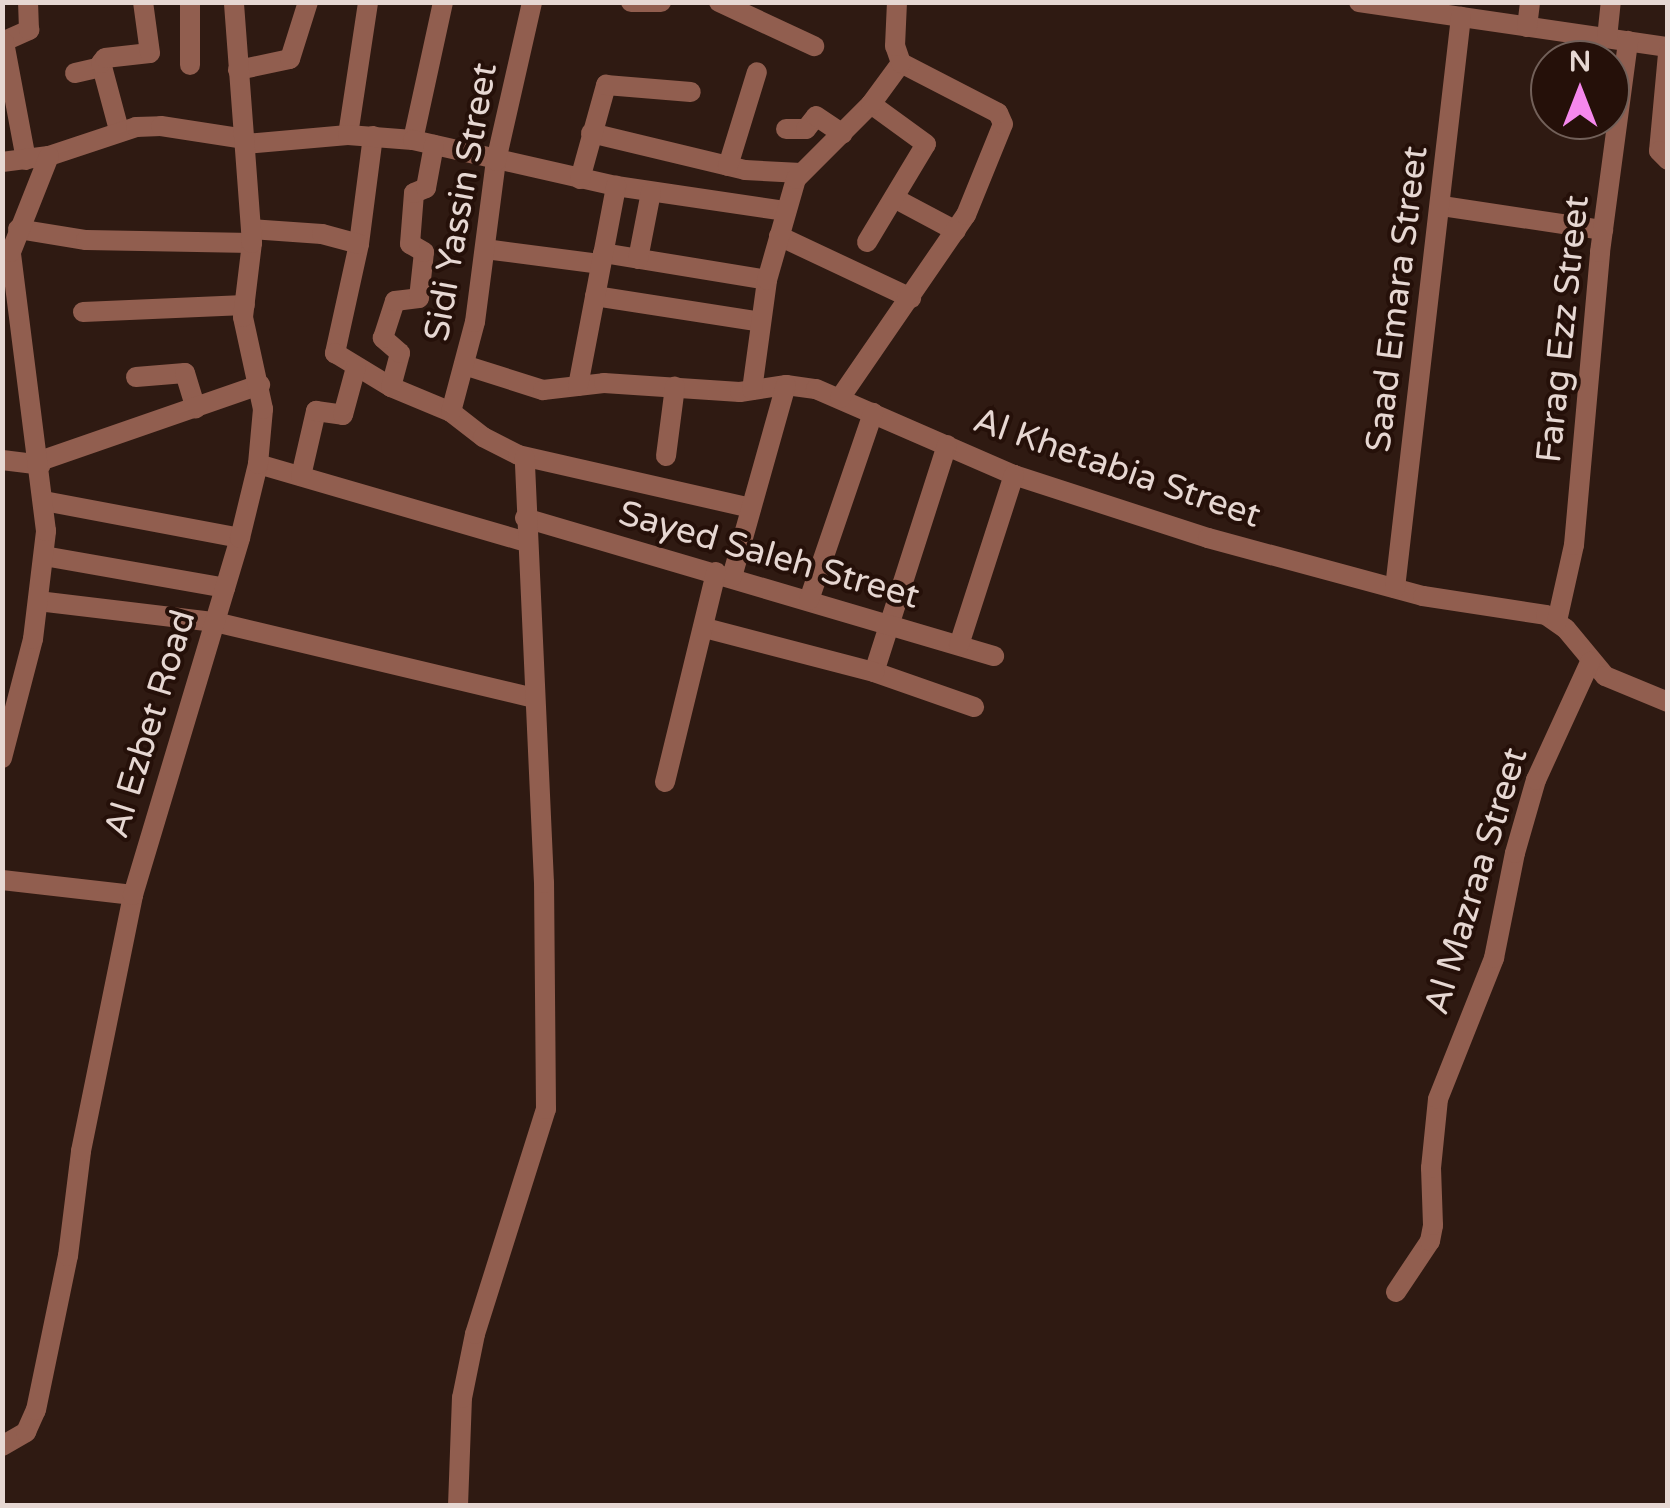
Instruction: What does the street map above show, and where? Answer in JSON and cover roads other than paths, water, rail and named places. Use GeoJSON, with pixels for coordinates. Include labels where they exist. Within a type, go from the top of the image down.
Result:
{"type":"FeatureCollection","features":[{"type":"Feature","properties":{"kind":"street"},"geometry":{"type":"LineString","coordinates":[[26,160],[3,42],[30,30],[28,2]]}},
{"type":"Feature","properties":{"kind":"street"},"geometry":{"type":"LineString","coordinates":[[119,130],[102,67],[105,58],[151,51],[143,2]]}},
{"type":"Feature","properties":{"kind":"street"},"geometry":{"type":"LineString","coordinates":[[190,2],[190,65]]}},
{"type":"Feature","properties":{"kind":"street","name":"Al Ezbet Road"},"geometry":{"type":"LineString","coordinates":[[2,1446],[26,1432],[36,1410],[68,1256],[81,1151],[133,895],[240,538],[258,464],[263,409],[246,331],[251,236],[234,2]]}},
{"type":"Feature","properties":{"kind":"street"},"geometry":{"type":"LineString","coordinates":[[238,70],[290,60],[308,2]]}},
{"type":"Feature","properties":{"kind":"street"},"geometry":{"type":"LineString","coordinates":[[348,135],[368,2]]}},
{"type":"Feature","properties":{"kind":"street"},"geometry":{"type":"LineString","coordinates":[[391,387],[400,352],[382,338],[396,302],[418,298],[424,252],[410,246],[412,210],[415,192],[426,188],[424,142],[443,2]]}},
{"type":"Feature","properties":{"kind":"street","name":"Sidi Yassin Street"},"geometry":{"type":"LineString","coordinates":[[451,412],[464,365],[485,249],[496,161],[532,2]]}},
{"type":"Feature","properties":{"kind":"street"},"geometry":{"type":"LineString","coordinates":[[631,2],[662,2]]}},
{"type":"Feature","properties":{"kind":"street"},"geometry":{"type":"LineString","coordinates":[[719,2],[814,46]]}},
{"type":"Feature","properties":{"kind":"street"},"geometry":{"type":"LineString","coordinates":[[840,398],[956,231],[1002,128],[998,114],[900,63],[895,46],[898,2]]}},
{"type":"Feature","properties":{"kind":"street"},"geometry":{"type":"LineString","coordinates":[[1528,27],[1530,2]]}},
{"type":"Feature","properties":{"kind":"street","name":"Farag Ezz Street"},"geometry":{"type":"LineString","coordinates":[[1610,2],[1617,40]]}},
{"type":"Feature","properties":{"kind":"street"},"geometry":{"type":"LineString","coordinates":[[1362,3],[1474,13],[1528,27],[1617,40]]}},
{"type":"Feature","properties":{"kind":"street","name":"Saad Emara Street"},"geometry":{"type":"LineString","coordinates":[[1395,588],[1442,206],[1474,13]]}},
{"type":"Feature","properties":{"kind":"street"},"geometry":{"type":"LineString","coordinates":[[1630,43],[1668,51],[1659,151],[1668,160]]}},
{"type":"Feature","properties":{"kind":"street"},"geometry":{"type":"LineString","coordinates":[[752,390],[767,280],[801,172],[843,134],[900,63]]}},
{"type":"Feature","properties":{"kind":"street"},"geometry":{"type":"LineString","coordinates":[[75,73],[102,67]]}},
{"type":"Feature","properties":{"kind":"street"},"geometry":{"type":"LineString","coordinates":[[728,166],[757,72]]}},
{"type":"Feature","properties":{"kind":"street"},"geometry":{"type":"LineString","coordinates":[[580,178],[601,91],[610,83],[690,92]]}},
{"type":"Feature","properties":{"kind":"street"},"geometry":{"type":"LineString","coordinates":[[868,242],[926,142],[870,104]]}},
{"type":"Feature","properties":{"kind":"street"},"geometry":{"type":"LineString","coordinates":[[786,129],[806,130],[816,116],[843,134]]}},
{"type":"Feature","properties":{"kind":"street"},"geometry":{"type":"LineString","coordinates":[[2,162],[49,156],[119,130],[161,126],[245,141],[373,136],[424,142],[616,186],[786,211]]}},
{"type":"Feature","properties":{"kind":"street"},"geometry":{"type":"LineString","coordinates":[[591,133],[728,166],[801,172]]}},
{"type":"Feature","properties":{"kind":"street"},"geometry":{"type":"LineString","coordinates":[[373,136],[359,244],[335,353],[391,387],[451,412],[483,436],[525,457],[751,508]]}},
{"type":"Feature","properties":{"kind":"street","name":"Farag Ezz Street"},"geometry":{"type":"LineString","coordinates":[[1557,621],[1574,545],[1610,140]]}},
{"type":"Feature","properties":{"kind":"street"},"geometry":{"type":"LineString","coordinates":[[2,758],[34,639],[44,556],[40,463],[7,264],[49,156]]}},
{"type":"Feature","properties":{"kind":"street"},"geometry":{"type":"LineString","coordinates":[[578,386],[616,186]]}},
{"type":"Feature","properties":{"kind":"street"},"geometry":{"type":"LineString","coordinates":[[638,259],[651,192]]}},
{"type":"Feature","properties":{"kind":"street"},"geometry":{"type":"LineString","coordinates":[[894,198],[956,231]]}},
{"type":"Feature","properties":{"kind":"street"},"geometry":{"type":"LineString","coordinates":[[1442,206],[1603,230]]}},
{"type":"Feature","properties":{"kind":"street"},"geometry":{"type":"LineString","coordinates":[[2,209],[22,220],[86,240],[322,234],[359,244]]}},
{"type":"Feature","properties":{"kind":"street"},"geometry":{"type":"LineString","coordinates":[[779,236],[911,298]]}},
{"type":"Feature","properties":{"kind":"street"},"geometry":{"type":"LineString","coordinates":[[485,249],[638,259],[767,280]]}},
{"type":"Feature","properties":{"kind":"street"},"geometry":{"type":"LineString","coordinates":[[594,296],[762,322]]}},
{"type":"Feature","properties":{"kind":"street"},"geometry":{"type":"LineString","coordinates":[[83,312],[245,305]]}},
{"type":"Feature","properties":{"kind":"street"},"geometry":{"type":"LineString","coordinates":[[2,361],[25,363]]}},
{"type":"Feature","properties":{"kind":"street","name":"Al Khetabia Street"},"geometry":{"type":"LineString","coordinates":[[464,365],[543,390],[578,386],[752,390],[786,385],[840,398],[1014,475],[1208,538],[1395,588],[1532,612],[1557,621]]}},
{"type":"Feature","properties":{"kind":"street"},"geometry":{"type":"LineString","coordinates":[[301,476],[316,410],[341,416],[356,368]]}},
{"type":"Feature","properties":{"kind":"street"},"geometry":{"type":"LineString","coordinates":[[136,377],[185,373],[196,408]]}},
{"type":"Feature","properties":{"kind":"street"},"geometry":{"type":"LineString","coordinates":[[2,460],[40,463],[260,384]]}},
{"type":"Feature","properties":{"kind":"street"},"geometry":{"type":"LineString","coordinates":[[665,782],[705,628],[751,508],[786,385]]}},
{"type":"Feature","properties":{"kind":"street"},"geometry":{"type":"LineString","coordinates":[[666,456],[676,388]]}},
{"type":"Feature","properties":{"kind":"street"},"geometry":{"type":"LineString","coordinates":[[810,600],[873,412]]}},
{"type":"Feature","properties":{"kind":"street"},"geometry":{"type":"LineString","coordinates":[[874,672],[947,444]]}},
{"type":"Feature","properties":{"kind":"street"},"geometry":{"type":"LineString","coordinates":[[458,1506],[460,1418],[475,1334],[546,1109],[544,883],[525,457]]}},
{"type":"Feature","properties":{"kind":"street"},"geometry":{"type":"LineString","coordinates":[[258,464],[526,542]]}},
{"type":"Feature","properties":{"kind":"street"},"geometry":{"type":"LineString","coordinates":[[959,645],[1014,475]]}},
{"type":"Feature","properties":{"kind":"street"},"geometry":{"type":"LineString","coordinates":[[44,501],[240,538]]}},
{"type":"Feature","properties":{"kind":"street","name":"Sayed Saleh Street"},"geometry":{"type":"LineString","coordinates":[[525,518],[994,656]]}},
{"type":"Feature","properties":{"kind":"street"},"geometry":{"type":"LineString","coordinates":[[44,556],[225,588]]}},
{"type":"Feature","properties":{"kind":"street"},"geometry":{"type":"LineString","coordinates":[[38,601],[215,622],[533,698]]}},
{"type":"Feature","properties":{"kind":"street"},"geometry":{"type":"LineString","coordinates":[[1557,621],[1605,676],[1668,702]]}},
{"type":"Feature","properties":{"kind":"street"},"geometry":{"type":"LineString","coordinates":[[705,628],[874,672],[974,707]]}},
{"type":"Feature","properties":{"kind":"street","name":"Al Mazraa Street"},"geometry":{"type":"LineString","coordinates":[[1396,1292],[1430,1242],[1438,1099],[1494,958],[1515,853],[1536,780],[1590,662]]}},
{"type":"Feature","properties":{"kind":"street"},"geometry":{"type":"LineString","coordinates":[[2,880],[133,895]]}}]}
